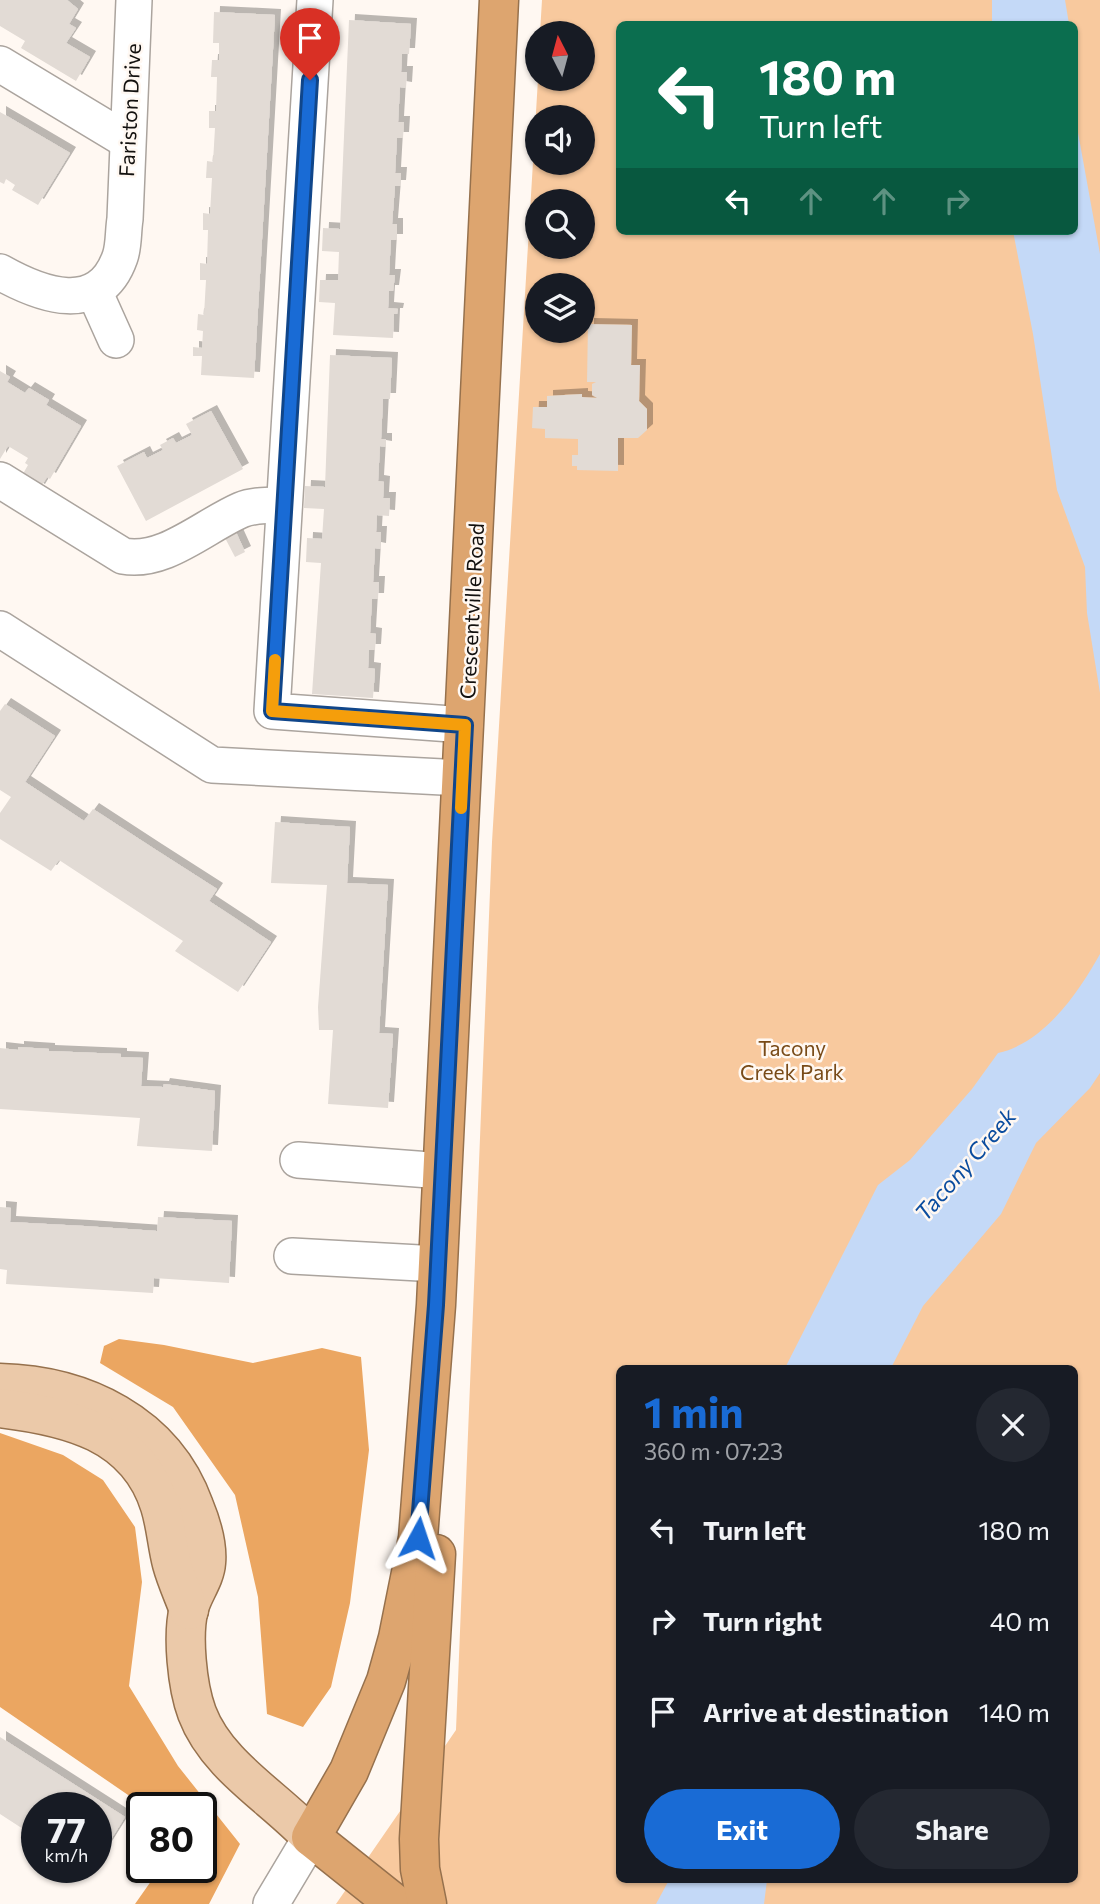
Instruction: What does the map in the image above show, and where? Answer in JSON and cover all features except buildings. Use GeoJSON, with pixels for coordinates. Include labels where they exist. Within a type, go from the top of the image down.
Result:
{"type":"FeatureCollection","features":[{"type":"Feature","properties":{"kind":"highway","name":"Crescentville Road"},"geometry":{"type":"LineString","coordinates":[[311,1837],[362,1740],[386,1681],[398,1638],[418,1538],[436,1312],[499,0]]}},
{"type":"Feature","properties":{"kind":"highway"},"geometry":{"type":"LineString","coordinates":[[427,1904],[419,1869],[419,1839],[436,1548],[436,1312]]}},
{"type":"Feature","properties":{"kind":"highway"},"geometry":{"type":"LineString","coordinates":[[311,1837],[395,1904]]}},
{"type":"Feature","properties":{"kind":"main road"},"geometry":{"type":"LineString","coordinates":[[0,1383],[29,1384],[63,1390],[123,1416],[151,1438],[173,1466],[190,1495],[202,1527],[206,1563],[189,1610]]}},
{"type":"Feature","properties":{"kind":"main road"},"geometry":{"type":"LineString","coordinates":[[0,1408],[70,1420],[98,1432],[121,1448],[143,1471],[159,1503],[172,1563],[189,1610],[190,1688],[197,1714],[211,1741],[232,1765],[287,1811],[311,1837]]}},
{"type":"Feature","properties":{"kind":"street","name":"Fariston Drive"},"geometry":{"type":"LineString","coordinates":[[94,290],[112,277],[121,255],[125,219],[126,140],[134,0]]}},
{"type":"Feature","properties":{"kind":"street"},"geometry":{"type":"LineString","coordinates":[[315,0],[272,711],[465,725]]}},
{"type":"Feature","properties":{"kind":"street"},"geometry":{"type":"LineString","coordinates":[[0,64],[126,140]]}},
{"type":"Feature","properties":{"kind":"street"},"geometry":{"type":"LineString","coordinates":[[0,272],[41,292],[68,298],[94,290],[116,340]]}},
{"type":"Feature","properties":{"kind":"street"},"geometry":{"type":"LineString","coordinates":[[0,481],[123,556],[139,559],[157,554],[244,509],[284,505]]}},
{"type":"Feature","properties":{"kind":"street"},"geometry":{"type":"LineString","coordinates":[[0,628],[212,765],[462,778]]}},
{"type":"Feature","properties":{"kind":"street"},"geometry":{"type":"LineString","coordinates":[[298,1160],[443,1171]]}},
{"type":"Feature","properties":{"kind":"street"},"geometry":{"type":"LineString","coordinates":[[292,1256],[438,1264]]}},
{"type":"Feature","properties":{"kind":"street","name":"Crescentville Road"},"geometry":{"type":"LineString","coordinates":[[271,1904],[311,1837]]}},
{"type":"Feature","properties":{"kind":"green space","name":"Tacony Creek Park"},"geometry":{"type":"Polygon","coordinates":[[[542,0],[1100,0],[1100,1904],[336,1904],[456,1730],[492,842],[525,295],[525,343],[595,343],[595,273],[526,273],[527,259],[595,259],[595,189],[531,189],[532,175],[595,175],[595,105],[536,105],[537,91],[595,91],[595,21],[541,21],[542,0]]]}},
{"type":"Feature","properties":{"kind":"shaded area"},"geometry":{"type":"Polygon","coordinates":[[[119,1339],[253,1363],[322,1348],[361,1357],[369,1450],[350,1603],[331,1687],[303,1727],[267,1714],[258,1597],[235,1495],[173,1407],[100,1363],[104,1346],[119,1339]]]}},
{"type":"Feature","properties":{"kind":"shaded area"},"geometry":{"type":"Polygon","coordinates":[[[0,1433],[63,1455],[103,1480],[135,1527],[142,1582],[129,1686],[178,1766],[199,1792],[126,1794],[0,1707],[0,1433]]]}},
{"type":"Feature","properties":{"kind":"shaded area"},"geometry":{"type":"Polygon","coordinates":[[[217,1815],[240,1844],[209,1904],[135,1904],[150,1883],[217,1883],[217,1815]]]}},
{"type":"Feature","properties":{"kind":"water"},"geometry":{"type":"Polygon","coordinates":[[[992,0],[1065,0],[1068,21],[992,21],[992,0]]]}},
{"type":"Feature","properties":{"kind":"water"},"geometry":{"type":"Polygon","coordinates":[[[1078,133],[1100,254],[1100,693],[1087,613],[1085,567],[1057,490],[1033,334],[1014,235],[1078,235],[1078,133]]]}},
{"type":"Feature","properties":{"kind":"water","name":"Tacony Creek"},"geometry":{"type":"Polygon","coordinates":[[[1100,954],[1100,1073],[1090,1088],[1036,1143],[1001,1214],[923,1306],[893,1365],[787,1365],[878,1185],[910,1160],[972,1089],[998,1053],[1030,1039],[1045,1027],[1082,984],[1100,954]]]}},
{"type":"Feature","properties":{"kind":"water"},"geometry":{"type":"Polygon","coordinates":[[[667,1883],[767,1883],[764,1904],[656,1904],[667,1883]]]}},
{"type":"Feature","properties":{"kind":"slow traffic"},"geometry":{"type":"LineString","coordinates":[[275,660],[272,711],[465,725],[461,808]]}},
{"type":"Feature","properties":{"kind":"route"},"geometry":{"type":"LineString","coordinates":[[310,80],[272,711],[465,725],[436,1305],[418,1538]]}}]}
